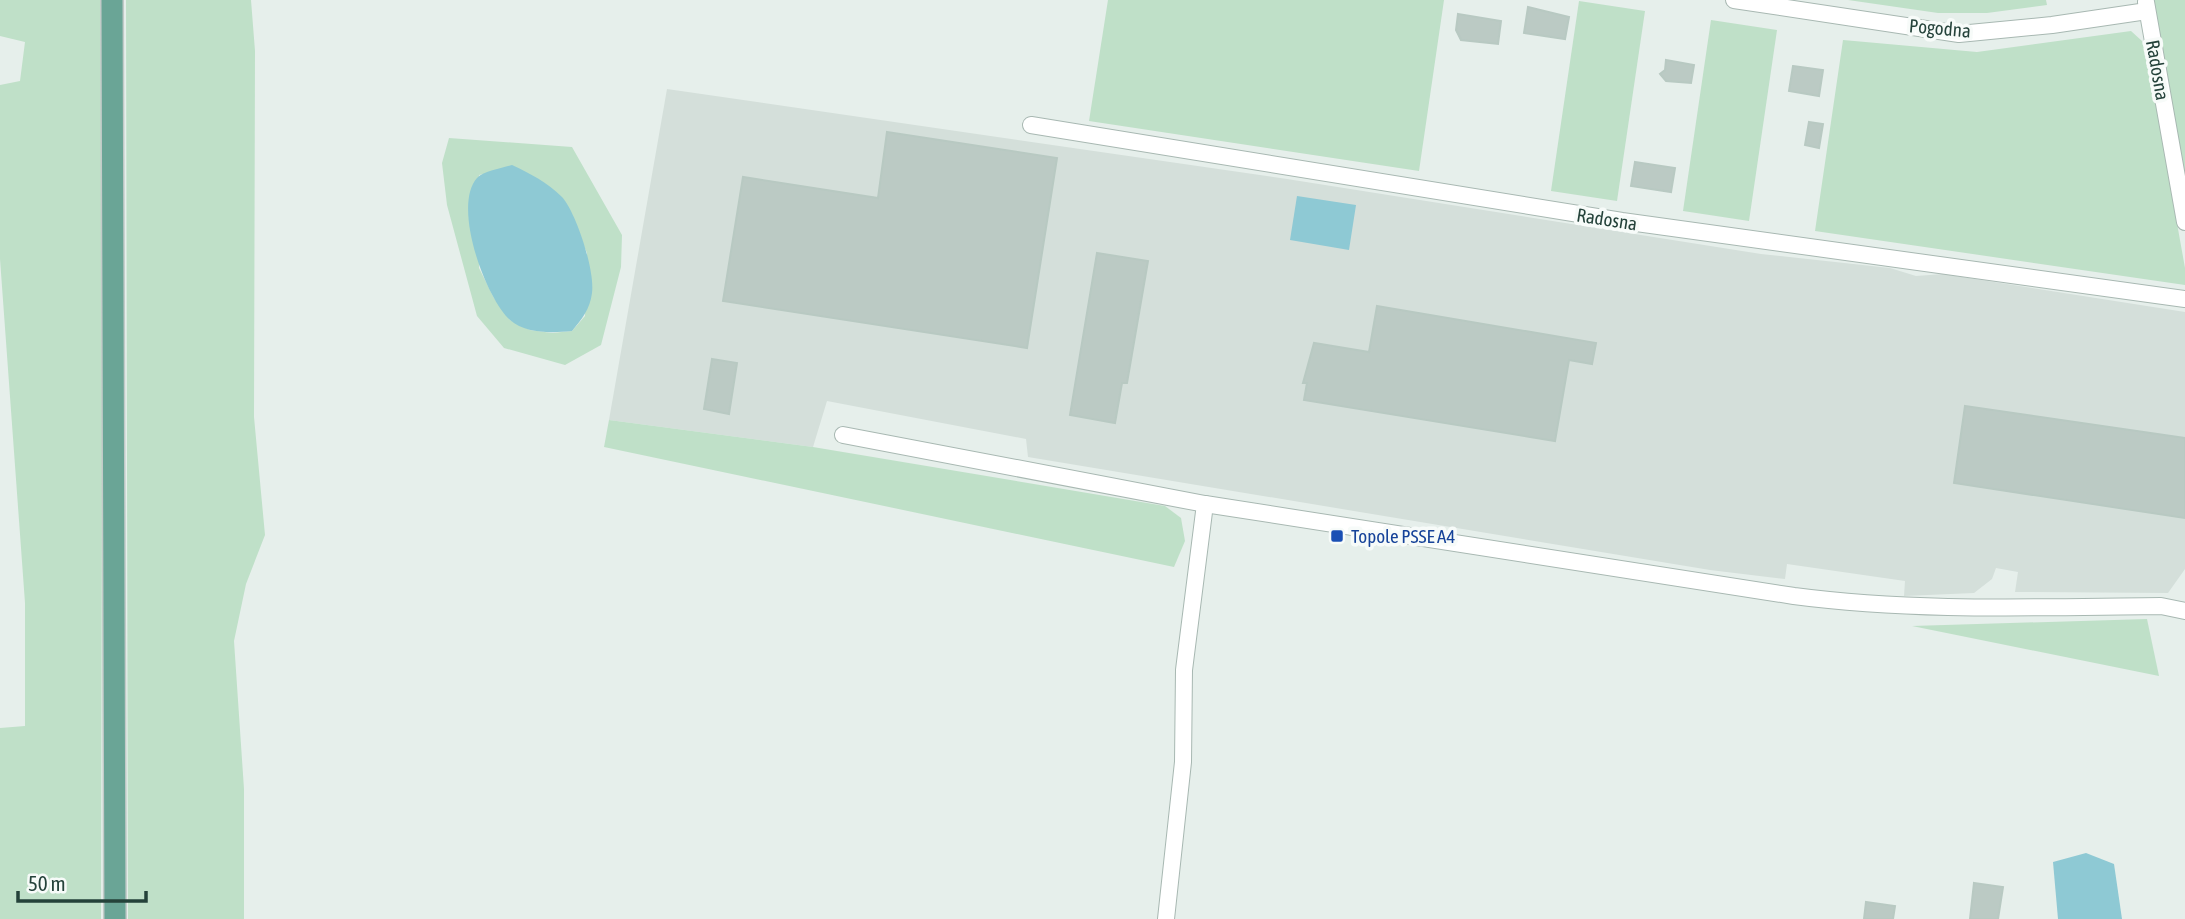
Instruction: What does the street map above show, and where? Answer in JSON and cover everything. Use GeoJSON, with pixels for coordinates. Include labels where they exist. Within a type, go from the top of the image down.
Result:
{"type":"FeatureCollection","features":[{"type":"Feature","properties":{"kind":"main road"},"geometry":{"type":"LineString","coordinates":[[112,0],[115,919]]}},
{"type":"Feature","properties":{"kind":"street","name":"Pogodna"},"geometry":{"type":"LineString","coordinates":[[1734,0],[1959,34],[2052,25],[2146,5]]}},
{"type":"Feature","properties":{"kind":"street","name":"Radosna"},"geometry":{"type":"LineString","coordinates":[[2146,5],[2185,222]]}},
{"type":"Feature","properties":{"kind":"street","name":"Radosna"},"geometry":{"type":"LineString","coordinates":[[1031,125],[1622,222],[2185,299]]}},
{"type":"Feature","properties":{"kind":"street"},"geometry":{"type":"LineString","coordinates":[[844,435],[1205,504],[1833,601],[1987,608],[2161,606],[2185,611]]}},
{"type":"Feature","properties":{"kind":"street"},"geometry":{"type":"LineString","coordinates":[[1166,919],[1183,762],[1184,670],[1205,504]]}},
{"type":"Feature","properties":{"kind":"shaded area"},"geometry":{"type":"Polygon","coordinates":[[[667,89],[1287,179],[1761,254],[1890,268],[1916,276],[1943,274],[2185,312],[2185,569],[2168,593],[2015,592],[2018,572],[1996,568],[1992,579],[1974,593],[1904,596],[1905,581],[1787,564],[1785,579],[1710,570],[1028,457],[1026,439],[827,401],[813,447],[609,420],[667,89]]]}},
{"type":"Feature","properties":{"kind":"green space"},"geometry":{"type":"Polygon","coordinates":[[[0,0],[103,0],[101,919],[0,919],[0,728],[25,726],[25,603],[0,259],[0,85],[20,81],[25,42],[0,36],[0,0]]]}},
{"type":"Feature","properties":{"kind":"green space"},"geometry":{"type":"Polygon","coordinates":[[[126,0],[251,0],[255,51],[254,417],[265,535],[246,584],[234,641],[244,789],[244,919],[128,919],[126,0]]]}},
{"type":"Feature","properties":{"kind":"green space"},"geometry":{"type":"Polygon","coordinates":[[[1108,0],[1444,0],[1419,171],[1089,121],[1108,0]]]}},
{"type":"Feature","properties":{"kind":"green space"},"geometry":{"type":"Polygon","coordinates":[[[1848,0],[2046,0],[2047,5],[1987,13],[1938,13],[1848,0]]]}},
{"type":"Feature","properties":{"kind":"green space"},"geometry":{"type":"Polygon","coordinates":[[[2154,0],[2185,0],[2185,196],[2154,19],[2154,0]]]}},
{"type":"Feature","properties":{"kind":"green space"},"geometry":{"type":"Polygon","coordinates":[[[1579,1],[1645,11],[1617,201],[1551,191],[1579,1]]]}},
{"type":"Feature","properties":{"kind":"green space"},"geometry":{"type":"Polygon","coordinates":[[[1711,20],[1777,30],[1749,221],[1683,211],[1711,20]]]}},
{"type":"Feature","properties":{"kind":"green space"},"geometry":{"type":"Polygon","coordinates":[[[2131,31],[2142,41],[2153,89],[2185,268],[2185,285],[1815,231],[1843,40],[1977,52],[2131,31]]]}},
{"type":"Feature","properties":{"kind":"green space"},"geometry":{"type":"Polygon","coordinates":[[[449,138],[572,147],[622,235],[621,267],[601,345],[565,365],[504,348],[477,316],[447,205],[442,163],[449,138]],[[493,172],[479,175],[479,268],[494,298],[510,320],[530,330],[552,333],[572,331],[585,316],[587,253],[564,200],[493,172]]]}},
{"type":"Feature","properties":{"kind":"green space"},"geometry":{"type":"Polygon","coordinates":[[[609,420],[813,447],[1165,506],[1181,518],[1185,541],[1174,567],[604,447],[609,420]]]}},
{"type":"Feature","properties":{"kind":"green space"},"geometry":{"type":"Polygon","coordinates":[[[2147,619],[2159,676],[1912,626],[2147,619]]]}},
{"type":"Feature","properties":{"kind":"water"},"geometry":{"type":"Polygon","coordinates":[[[512,165],[551,187],[562,197],[579,229],[591,271],[592,293],[587,309],[572,331],[540,332],[516,325],[500,308],[482,272],[470,229],[470,191],[480,176],[512,165]]]}},
{"type":"Feature","properties":{"kind":"water"},"geometry":{"type":"Polygon","coordinates":[[[1297,196],[1356,205],[1349,250],[1290,240],[1297,196]]]}},
{"type":"Feature","properties":{"kind":"water"},"geometry":{"type":"Polygon","coordinates":[[[2086,853],[2114,864],[2122,919],[2058,919],[2053,862],[2086,853]]]}},
{"type":"Feature","properties":{"kind":"building"},"geometry":{"type":"Polygon","coordinates":[[[1528,7],[1569,17],[1565,39],[1524,33],[1528,7]]]}},
{"type":"Feature","properties":{"kind":"building"},"geometry":{"type":"Polygon","coordinates":[[[1458,14],[1501,21],[1498,44],[1461,40],[1456,30],[1458,14]]]}},
{"type":"Feature","properties":{"kind":"building"},"geometry":{"type":"Polygon","coordinates":[[[1666,60],[1694,65],[1691,83],[1666,81],[1660,74],[1665,70],[1666,60]]]}},
{"type":"Feature","properties":{"kind":"building"},"geometry":{"type":"Polygon","coordinates":[[[1793,66],[1823,70],[1819,96],[1789,91],[1793,66]]]}},
{"type":"Feature","properties":{"kind":"building"},"geometry":{"type":"Polygon","coordinates":[[[1809,122],[1823,124],[1819,148],[1805,145],[1809,122]]]}},
{"type":"Feature","properties":{"kind":"building"},"geometry":{"type":"Polygon","coordinates":[[[887,132],[1057,158],[1027,348],[723,301],[743,177],[878,198],[887,132]]]}},
{"type":"Feature","properties":{"kind":"building"},"geometry":{"type":"Polygon","coordinates":[[[1635,162],[1675,168],[1671,192],[1631,186],[1635,162]]]}},
{"type":"Feature","properties":{"kind":"building"},"geometry":{"type":"Polygon","coordinates":[[[1097,253],[1148,261],[1127,383],[1122,383],[1115,423],[1070,415],[1097,253]]]}},
{"type":"Feature","properties":{"kind":"building"},"geometry":{"type":"Polygon","coordinates":[[[1377,306],[1596,343],[1592,364],[1569,360],[1555,441],[1304,400],[1307,383],[1303,383],[1314,343],[1369,352],[1377,306]]]}},
{"type":"Feature","properties":{"kind":"building"},"geometry":{"type":"Polygon","coordinates":[[[712,359],[737,363],[729,414],[704,409],[712,359]]]}},
{"type":"Feature","properties":{"kind":"building"},"geometry":{"type":"Polygon","coordinates":[[[1965,406],[2185,438],[2185,518],[1954,483],[1965,406]]]}},
{"type":"Feature","properties":{"kind":"building"},"geometry":{"type":"Polygon","coordinates":[[[1974,883],[2003,887],[1998,919],[1970,919],[1974,883]]]}},
{"type":"Feature","properties":{"kind":"building"},"geometry":{"type":"Polygon","coordinates":[[[1866,902],[1895,906],[1893,919],[1864,919],[1866,902]]]}},
{"type":"Feature","properties":{"kind":"place","name":"Topole PSSE A4"},"geometry":{"type":"Point","coordinates":[1337,536]}}]}
